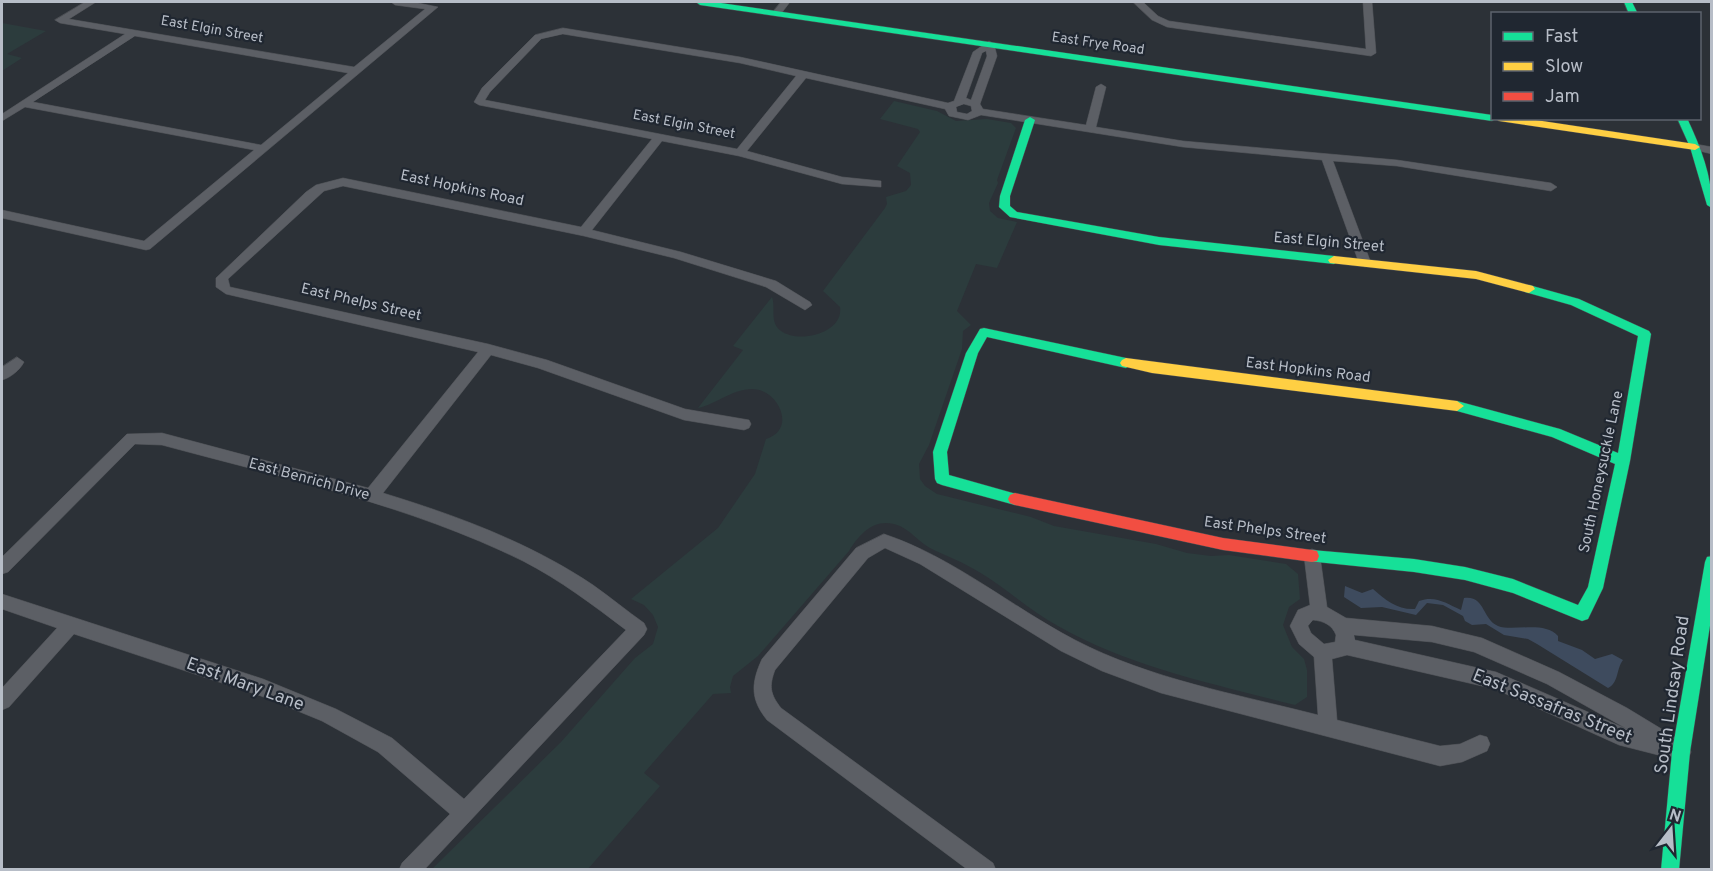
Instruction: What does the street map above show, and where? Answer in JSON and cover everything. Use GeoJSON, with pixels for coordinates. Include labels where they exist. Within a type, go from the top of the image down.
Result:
{"type":"FeatureCollection","features":[{"type":"Feature","properties":{"kind":"street","name":"East Elgin Street"},"geometry":{"type":"LineString","coordinates":[[91,2],[60,20],[357,71]]}},
{"type":"Feature","properties":{"kind":"street"},"geometry":{"type":"LineString","coordinates":[[2,214],[146,246],[433,7],[395,2]]}},
{"type":"Feature","properties":{"kind":"street","name":"East Frye Road"},"geometry":{"type":"LineString","coordinates":[[700,2],[781,7],[989,44],[1491,118]]}},
{"type":"Feature","properties":{"kind":"street"},"geometry":{"type":"LineString","coordinates":[[1138,2],[1155,18],[1167,24],[1371,52],[1368,2]]}},
{"type":"Feature","properties":{"kind":"street","name":"East Elgin Street"},"geometry":{"type":"LineString","coordinates":[[804,73],[729,58],[563,31],[538,38],[486,90],[479,102],[740,153],[842,180],[877,184]]}},
{"type":"Feature","properties":{"kind":"street"},"geometry":{"type":"LineString","coordinates":[[2,118],[133,33]]}},
{"type":"Feature","properties":{"kind":"street"},"geometry":{"type":"LineString","coordinates":[[989,44],[992,56],[975,115],[964,117],[953,114],[954,105],[978,52],[989,44]]}},
{"type":"Feature","properties":{"kind":"street"},"geometry":{"type":"LineString","coordinates":[[740,153],[804,73],[954,105]]}},
{"type":"Feature","properties":{"kind":"street"},"geometry":{"type":"LineString","coordinates":[[1090,129],[1101,87]]}},
{"type":"Feature","properties":{"kind":"street"},"geometry":{"type":"LineString","coordinates":[[24,104],[265,149]]}},
{"type":"Feature","properties":{"kind":"street"},"geometry":{"type":"LineString","coordinates":[[976,108],[1030,120],[1183,144],[1397,163],[1551,187]]}},
{"type":"Feature","properties":{"kind":"street","name":"East Elgin Street"},"geometry":{"type":"LineString","coordinates":[[1030,120],[1005,196],[1004,207],[1014,215],[1159,241],[1438,269],[1476,275],[1520,285],[1575,303],[1645,334]]}},
{"type":"Feature","properties":{"kind":"street"},"geometry":{"type":"LineString","coordinates":[[1513,120],[1712,151]]}},
{"type":"Feature","properties":{"kind":"street"},"geometry":{"type":"LineString","coordinates":[[1683,120],[1695,147],[1712,205]]}},
{"type":"Feature","properties":{"kind":"street"},"geometry":{"type":"LineString","coordinates":[[584,232],[659,137]]}},
{"type":"Feature","properties":{"kind":"street"},"geometry":{"type":"LineString","coordinates":[[1326,156],[1365,263]]}},
{"type":"Feature","properties":{"kind":"street","name":"East Hopkins Road"},"geometry":{"type":"LineString","coordinates":[[226,290],[221,284],[222,278],[310,195],[332,184],[343,182],[584,232],[678,255],[771,284],[805,305]]}},
{"type":"Feature","properties":{"kind":"street","name":"East Phelps Street"},"geometry":{"type":"LineString","coordinates":[[226,290],[488,349],[542,364],[684,414],[744,424]]}},
{"type":"Feature","properties":{"kind":"street","name":"East Hopkins Road"},"geometry":{"type":"LineString","coordinates":[[942,479],[940,452],[972,353],[984,332],[1152,368],[1466,406],[1555,433],[1623,461]]}},
{"type":"Feature","properties":{"kind":"street","name":"South Honeysuckle Lane"},"geometry":{"type":"LineString","coordinates":[[1582,614],[1594,588],[1623,461],[1645,334]]}},
{"type":"Feature","properties":{"kind":"street"},"geometry":{"type":"LineString","coordinates":[[371,496],[488,349]]}},
{"type":"Feature","properties":{"kind":"street"},"geometry":{"type":"LineString","coordinates":[[2,358],[17,362],[2,375]]}},
{"type":"Feature","properties":{"kind":"street","name":"East Benrich Drive"},"geometry":{"type":"LineString","coordinates":[[2,567],[132,438],[162,439],[371,496],[448,521],[512,546],[557,570],[599,598],[638,629],[465,813]]}},
{"type":"Feature","properties":{"kind":"street","name":"East Phelps Street"},"geometry":{"type":"LineString","coordinates":[[942,479],[1043,506],[1223,544],[1458,573],[1512,586],[1582,614]]}},
{"type":"Feature","properties":{"kind":"street"},"geometry":{"type":"LineString","coordinates":[[986,870],[774,714],[762,700],[761,683],[768,664],[862,553],[884,542],[917,554],[1067,645],[1108,665],[1161,684],[1440,756],[1462,753],[1480,744]]}},
{"type":"Feature","properties":{"kind":"street"},"geometry":{"type":"LineString","coordinates":[[1312,556],[1319,612]]}},
{"type":"Feature","properties":{"kind":"street","name":"South Lindsay Road"},"geometry":{"type":"LineString","coordinates":[[1670,870],[1681,752],[1712,562]]}},
{"type":"Feature","properties":{"kind":"street","name":"East Mary Lane"},"geometry":{"type":"LineString","coordinates":[[2,602],[263,688],[329,716],[385,745],[465,813]]}},
{"type":"Feature","properties":{"kind":"street"},"geometry":{"type":"LineString","coordinates":[[1319,612],[1332,617],[1342,626],[1346,636],[1344,646],[1335,652],[1323,652],[1309,645],[1300,634],[1299,627],[1306,613],[1319,612]]}},
{"type":"Feature","properties":{"kind":"street"},"geometry":{"type":"LineString","coordinates":[[2,701],[70,626]]}},
{"type":"Feature","properties":{"kind":"street","name":"East Sassafras Street"},"geometry":{"type":"LineString","coordinates":[[1342,626],[1432,634],[1476,644],[1553,678],[1620,714],[1681,752]]}},
{"type":"Feature","properties":{"kind":"street","name":"East Sassafras Street"},"geometry":{"type":"LineString","coordinates":[[1344,646],[1496,681],[1619,736],[1681,752]]}},
{"type":"Feature","properties":{"kind":"street"},"geometry":{"type":"LineString","coordinates":[[1323,652],[1328,728]]}},
{"type":"Feature","properties":{"kind":"street"},"geometry":{"type":"LineString","coordinates":[[409,870],[465,813]]}},
{"type":"Feature","properties":{"kind":"shaded area"},"geometry":{"type":"Polygon","coordinates":[[[2,23],[46,31],[7,54],[22,58],[2,71],[2,23]]]}},
{"type":"Feature","properties":{"kind":"shaded area"},"geometry":{"type":"Polygon","coordinates":[[[894,101],[937,111],[956,121],[987,119],[1011,123],[1016,128],[989,203],[990,211],[998,218],[1017,222],[997,268],[976,264],[957,311],[971,325],[963,331],[962,349],[929,445],[919,464],[920,479],[925,486],[937,494],[1031,517],[1054,526],[1156,544],[1187,553],[1211,556],[1229,555],[1286,564],[1298,574],[1300,599],[1289,607],[1283,625],[1292,647],[1304,659],[1307,670],[1307,697],[1295,705],[1203,682],[1114,653],[1047,620],[989,578],[930,548],[904,528],[891,523],[883,523],[870,528],[858,538],[758,656],[733,676],[731,693],[713,694],[644,773],[660,786],[588,869],[432,869],[561,742],[635,658],[653,644],[658,627],[653,615],[644,605],[631,599],[718,528],[755,474],[766,439],[781,427],[781,411],[776,402],[762,391],[752,389],[738,391],[698,408],[743,350],[733,346],[772,297],[775,323],[781,331],[789,335],[819,334],[835,324],[840,307],[823,291],[885,208],[886,197],[906,191],[911,185],[910,173],[897,166],[920,132],[918,129],[880,119],[894,101]]]}},
{"type":"Feature","properties":{"kind":"water"},"geometry":{"type":"Polygon","coordinates":[[[1345,586],[1362,593],[1373,589],[1392,604],[1409,609],[1415,609],[1419,601],[1430,599],[1461,610],[1464,598],[1471,598],[1480,604],[1493,623],[1498,626],[1545,629],[1558,636],[1558,641],[1582,650],[1595,659],[1612,654],[1623,660],[1614,683],[1608,688],[1528,639],[1504,635],[1486,624],[1472,625],[1465,621],[1463,616],[1443,605],[1427,603],[1416,615],[1382,607],[1361,608],[1344,597],[1345,586]]]}},
{"type":"Feature","properties":{"kind":"traffic: fast"},"geometry":{"type":"LineString","coordinates":[[700,2],[1491,118]]}},
{"type":"Feature","properties":{"kind":"traffic: fast"},"geometry":{"type":"LineString","coordinates":[[1628,2],[1633,12]]}},
{"type":"Feature","properties":{"kind":"traffic: fast"},"geometry":{"type":"LineString","coordinates":[[1030,120],[1005,196],[1004,207],[1014,215],[1159,241],[1334,260]]}},
{"type":"Feature","properties":{"kind":"traffic: fast"},"geometry":{"type":"LineString","coordinates":[[1683,120],[1695,147],[1712,205]]}},
{"type":"Feature","properties":{"kind":"traffic: fast"},"geometry":{"type":"LineString","coordinates":[[1312,556],[1414,565],[1489,579],[1530,592],[1582,614],[1595,588],[1623,461],[1645,334],[1575,302],[1529,289]]}},
{"type":"Feature","properties":{"kind":"traffic: fast"},"geometry":{"type":"LineString","coordinates":[[1015,499],[942,479],[940,452],[972,353],[984,332],[1126,363]]}},
{"type":"Feature","properties":{"kind":"traffic: fast"},"geometry":{"type":"LineString","coordinates":[[1457,406],[1555,433],[1623,461]]}},
{"type":"Feature","properties":{"kind":"traffic: fast"},"geometry":{"type":"LineString","coordinates":[[1670,870],[1681,752],[1712,562]]}},
{"type":"Feature","properties":{"kind":"traffic: slow"},"geometry":{"type":"LineString","coordinates":[[1513,120],[1695,147]]}},
{"type":"Feature","properties":{"kind":"traffic: slow"},"geometry":{"type":"LineString","coordinates":[[1334,260],[1476,275],[1529,289]]}},
{"type":"Feature","properties":{"kind":"traffic: slow"},"geometry":{"type":"LineString","coordinates":[[1126,363],[1457,406]]}},
{"type":"Feature","properties":{"kind":"traffic: jam"},"geometry":{"type":"LineString","coordinates":[[1015,499],[1223,544],[1312,556]]}}]}
